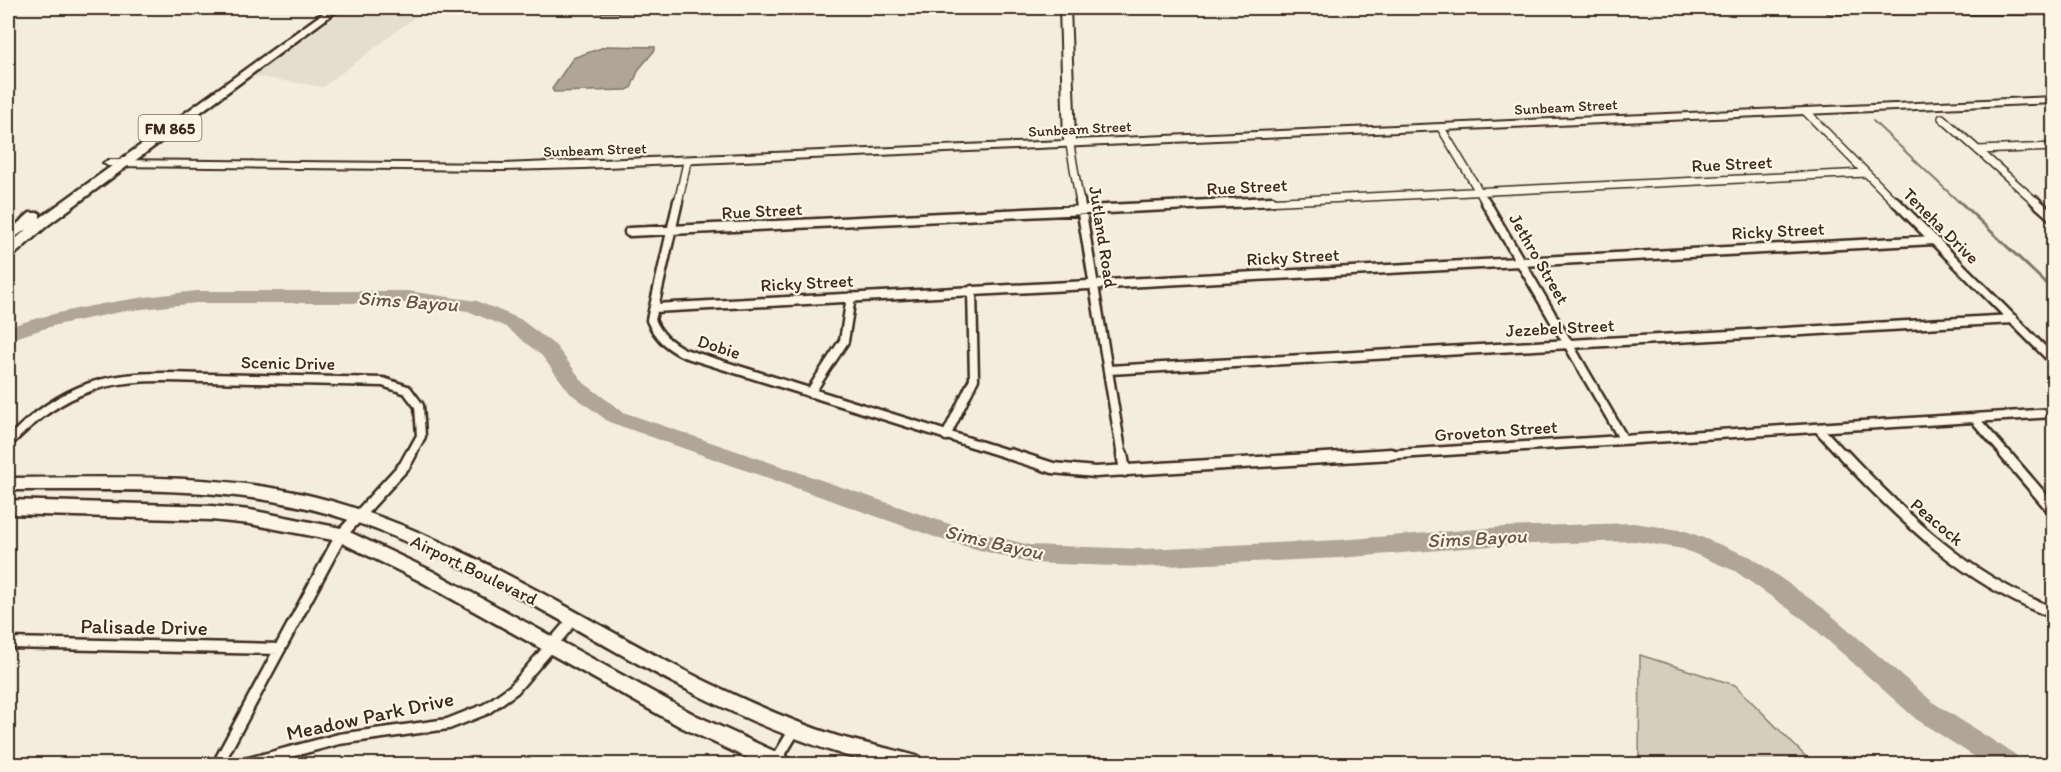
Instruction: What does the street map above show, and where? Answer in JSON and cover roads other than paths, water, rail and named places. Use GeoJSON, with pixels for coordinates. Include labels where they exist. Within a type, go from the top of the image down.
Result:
{"type":"FeatureCollection","features":[{"type":"Feature","properties":{"kind":"main road","name":"FM 865"},"geometry":{"type":"LineString","coordinates":[[8,253],[188,109],[321,8]]}},
{"type":"Feature","properties":{"kind":"main road","name":"FM 865"},"geometry":{"type":"LineString","coordinates":[[8,238],[108,162],[256,66],[336,8]]}},
{"type":"Feature","properties":{"kind":"main road"},"geometry":{"type":"LineString","coordinates":[[256,66],[252,63],[274,46],[276,41]]}},
{"type":"Feature","properties":{"kind":"main road","name":"Airport Boulevard"},"geometry":{"type":"LineString","coordinates":[[8,484],[161,486],[266,493],[358,516],[449,553],[735,704],[794,731],[912,765]]}},
{"type":"Feature","properties":{"kind":"main road"},"geometry":{"type":"LineString","coordinates":[[143,510],[161,486]]}},
{"type":"Feature","properties":{"kind":"main road","name":"Airport Boulevard"},"geometry":{"type":"LineString","coordinates":[[8,507],[143,510],[250,517],[341,535],[426,576],[688,721],[777,764]]}},
{"type":"Feature","properties":{"kind":"street"},"geometry":{"type":"LineString","coordinates":[[486,8],[954,9]]}},
{"type":"Feature","properties":{"kind":"street","name":"Jutland Road"},"geometry":{"type":"LineString","coordinates":[[1065,8],[1070,145],[1083,210],[1125,471]]}},
{"type":"Feature","properties":{"kind":"street"},"geometry":{"type":"LineString","coordinates":[[1830,10],[2054,11]]}},
{"type":"Feature","properties":{"kind":"street","name":"Sunbeam Street"},"geometry":{"type":"LineString","coordinates":[[108,162],[503,167],[687,162],[2054,100]]}},
{"type":"Feature","properties":{"kind":"street","name":"Teneha Drive"},"geometry":{"type":"LineString","coordinates":[[1806,112],[2054,361]]}},
{"type":"Feature","properties":{"kind":"street"},"geometry":{"type":"LineString","coordinates":[[1942,118],[2054,218]]}},
{"type":"Feature","properties":{"kind":"street","name":"Jethro Street"},"geometry":{"type":"LineString","coordinates":[[1441,128],[1481,192],[1624,440]]}},
{"type":"Feature","properties":{"kind":"street"},"geometry":{"type":"LineString","coordinates":[[1978,150],[2054,147]]}},
{"type":"Feature","properties":{"kind":"street","name":"Dobie"},"geometry":{"type":"LineString","coordinates":[[687,162],[651,320],[657,335],[668,345],[684,353],[946,436]]}},
{"type":"Feature","properties":{"kind":"street","name":"Rue Street"},"geometry":{"type":"LineString","coordinates":[[629,232],[1866,173]]}},
{"type":"Feature","properties":{"kind":"street","name":"Ricky Street"},"geometry":{"type":"LineString","coordinates":[[654,308],[1934,240]]}},
{"type":"Feature","properties":{"kind":"street"},"geometry":{"type":"LineString","coordinates":[[946,436],[974,379],[972,290]]}},
{"type":"Feature","properties":{"kind":"street"},"geometry":{"type":"LineString","coordinates":[[810,393],[844,341],[851,297]]}},
{"type":"Feature","properties":{"kind":"street","name":"Jezebel Street"},"geometry":{"type":"LineString","coordinates":[[1109,370],[2013,319]]}},
{"type":"Feature","properties":{"kind":"street","name":"Scenic Drive"},"geometry":{"type":"LineString","coordinates":[[8,443],[18,431],[52,405],[103,383],[145,377],[383,382],[407,390],[420,406],[420,436],[405,465],[341,535],[218,765]]}},
{"type":"Feature","properties":{"kind":"street","name":"Groveton Street"},"geometry":{"type":"LineString","coordinates":[[946,436],[1053,468],[1095,472],[2054,413]]}},
{"type":"Feature","properties":{"kind":"street"},"geometry":{"type":"LineString","coordinates":[[1974,418],[2054,511]]}},
{"type":"Feature","properties":{"kind":"street","name":"Peacock"},"geometry":{"type":"LineString","coordinates":[[1819,429],[1907,519],[1950,554],[1991,586],[2037,608],[2054,613]]}},
{"type":"Feature","properties":{"kind":"street","name":"Meadow Park Drive"},"geometry":{"type":"LineString","coordinates":[[245,765],[339,739],[448,724],[486,709],[514,689],[573,620]]}},
{"type":"Feature","properties":{"kind":"street","name":"Palisade Drive"},"geometry":{"type":"LineString","coordinates":[[8,643],[280,649]]}},
{"type":"Feature","properties":{"kind":"street"},"geometry":{"type":"LineString","coordinates":[[777,764],[794,731]]}},
{"type":"Feature","properties":{"kind":"waterway"},"geometry":{"type":"LineString","coordinates":[[1873,121],[1960,203]]}},
{"type":"Feature","properties":{"kind":"waterway"},"geometry":{"type":"LineString","coordinates":[[1959,201],[2054,291]]}},
{"type":"Feature","properties":{"kind":"waterway","name":"Sims Bayou"},"geometry":{"type":"LineString","coordinates":[[8,334],[53,319],[125,305],[196,297],[407,297],[471,305],[513,323],[549,351],[577,388],[616,417],[954,535],[1029,554],[1145,558],[1339,549],[1503,536],[1634,532],[1686,540],[1743,564],[1815,615],[1925,711],[2007,764]]}}]}
